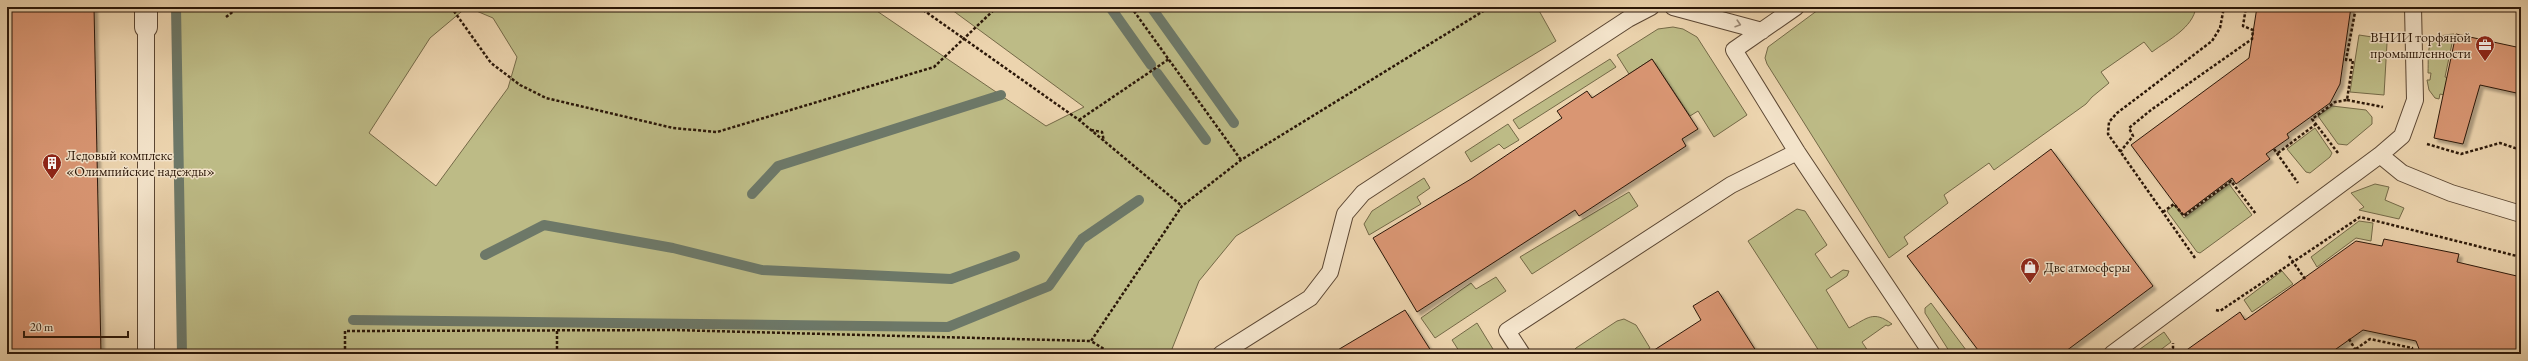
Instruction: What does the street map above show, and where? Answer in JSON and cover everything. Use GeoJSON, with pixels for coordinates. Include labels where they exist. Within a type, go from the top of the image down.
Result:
{"type":"FeatureCollection","features":[{"type":"Feature","properties":{"kind":"lane"},"geometry":{"type":"LineString","coordinates":[[1221,354],[1310,298],[1330,272],[1345,214],[1363,193],[1628,19],[1651,7]]}},
{"type":"Feature","properties":{"kind":"lane"},"geometry":{"type":"LineString","coordinates":[[1673,7],[1762,31]]}},
{"type":"Feature","properties":{"kind":"lane"},"geometry":{"type":"LineString","coordinates":[[1796,7],[1734,50],[1797,152],[1932,354]]}},
{"type":"Feature","properties":{"kind":"lane"},"geometry":{"type":"LineString","coordinates":[[2112,354],[2380,155],[2402,136],[2415,100],[2413,7]]}},
{"type":"Feature","properties":{"kind":"lane"},"geometry":{"type":"LineString","coordinates":[[146,17],[146,354]]}},
{"type":"Feature","properties":{"kind":"lane"},"geometry":{"type":"LineString","coordinates":[[1522,354],[1507,331],[1731,185],[1797,152]]}},
{"type":"Feature","properties":{"kind":"lane"},"geometry":{"type":"LineString","coordinates":[[2380,155],[2402,173],[2451,192],[2521,214]]}},
{"type":"Feature","properties":{"kind":"path"},"geometry":{"type":"LineString","coordinates":[[226,17],[239,7]]}},
{"type":"Feature","properties":{"kind":"path"},"geometry":{"type":"LineString","coordinates":[[451,7],[491,64],[520,84],[546,98],[694,132],[717,132],[934,67],[960,44],[963,37],[997,7]]}},
{"type":"Feature","properties":{"kind":"path"},"geometry":{"type":"LineString","coordinates":[[918,7],[963,37],[1079,120],[1182,206]]}},
{"type":"Feature","properties":{"kind":"path"},"geometry":{"type":"LineString","coordinates":[[1132,7],[1241,160]]}},
{"type":"Feature","properties":{"kind":"path"},"geometry":{"type":"LineString","coordinates":[[1091,341],[1182,206],[1241,160],[1490,7]]}},
{"type":"Feature","properties":{"kind":"path"},"geometry":{"type":"LineString","coordinates":[[2212,280],[2108,134],[2109,122],[2117,113],[2212,41],[2220,28],[2224,7]]}},
{"type":"Feature","properties":{"kind":"path"},"geometry":{"type":"LineString","coordinates":[[2120,152],[2133,136],[2129,128],[2151,110],[2252,39],[2254,30],[2243,26],[2246,7]]}},
{"type":"Feature","properties":{"kind":"path"},"geometry":{"type":"LineString","coordinates":[[2347,100],[2353,60],[2346,60],[2356,7]]}},
{"type":"Feature","properties":{"kind":"path"},"geometry":{"type":"LineString","coordinates":[[1079,120],[1169,59]]}},
{"type":"Feature","properties":{"kind":"path"},"geometry":{"type":"LineString","coordinates":[[2340,155],[2312,119],[2335,102],[2347,100],[2386,108]]}},
{"type":"Feature","properties":{"kind":"path"},"geometry":{"type":"LineString","coordinates":[[2278,153],[2316,124]]}},
{"type":"Feature","properties":{"kind":"path"},"geometry":{"type":"LineString","coordinates":[[1091,130],[1102,132],[1104,141]]}},
{"type":"Feature","properties":{"kind":"path"},"geometry":{"type":"LineString","coordinates":[[2402,136],[2461,154],[2500,143],[2521,150]]}},
{"type":"Feature","properties":{"kind":"path"},"geometry":{"type":"LineString","coordinates":[[2274,148],[2299,185]]}},
{"type":"Feature","properties":{"kind":"path"},"geometry":{"type":"LineString","coordinates":[[2163,212],[2174,204],[2184,216],[2231,181],[2258,216]]}},
{"type":"Feature","properties":{"kind":"path"},"geometry":{"type":"LineString","coordinates":[[2214,310],[2220,311],[2360,217],[2521,257]]}},
{"type":"Feature","properties":{"kind":"path"},"geometry":{"type":"LineString","coordinates":[[345,354],[345,331],[673,330],[1091,341],[1112,354]]}},
{"type":"Feature","properties":{"kind":"path"},"geometry":{"type":"LineString","coordinates":[[557,331],[557,354]]}},
{"type":"Feature","properties":{"kind":"path"},"geometry":{"type":"LineString","coordinates":[[2164,354],[2173,348],[2173,342],[2179,337]]}},
{"type":"Feature","properties":{"kind":"path"},"geometry":{"type":"LineString","coordinates":[[2349,339],[2358,354]]}},
{"type":"Feature","properties":{"kind":"path"},"geometry":{"type":"LineString","coordinates":[[2356,349],[2370,339],[2412,348],[2413,354]]}},
{"type":"Feature","properties":{"kind":"shaded area"},"geometry":{"type":"Polygon","coordinates":[[[176,7],[467,7],[871,7],[1046,126],[1084,107],[948,7],[1537,7],[1556,41],[1236,236],[1199,281],[1170,354],[182,354],[176,7]],[[467,7],[430,38],[369,133],[436,186],[508,88],[517,57],[493,18],[467,7]]]}},
{"type":"Feature","properties":{"kind":"shaded area"},"geometry":{"type":"Polygon","coordinates":[[[1822,7],[2196,7],[2194,14],[2185,27],[2152,52],[2144,42],[2101,72],[2109,83],[2086,104],[1994,170],[1989,163],[1944,195],[1948,203],[1904,237],[1908,244],[1889,258],[1767,64],[1765,58],[1768,47],[1822,7]]]}},
{"type":"Feature","properties":{"kind":"shaded area"},"geometry":{"type":"Polygon","coordinates":[[[1673,27],[1683,29],[1697,37],[1747,115],[1714,137],[1698,111],[1690,116],[1652,59],[1629,74],[1617,55],[1658,29],[1673,27]]]}},
{"type":"Feature","properties":{"kind":"shaded area"},"geometry":{"type":"Polygon","coordinates":[[[2454,34],[2445,77],[2478,87],[2472,101],[2440,94],[2439,99],[2435,98],[2429,90],[2427,80],[2430,80],[2431,73],[2428,73],[2430,45],[2437,37],[2454,34]]]}},
{"type":"Feature","properties":{"kind":"shaded area"},"geometry":{"type":"Polygon","coordinates":[[[2359,35],[2379,38],[2387,43],[2384,95],[2350,92],[2359,35]]]}},
{"type":"Feature","properties":{"kind":"shaded area"},"geometry":{"type":"Polygon","coordinates":[[[1610,59],[1616,67],[1519,129],[1513,120],[1610,59]]]}},
{"type":"Feature","properties":{"kind":"shaded area"},"geometry":{"type":"Polygon","coordinates":[[[2332,106],[2366,110],[2372,117],[2372,124],[2347,145],[2338,144],[2318,116],[2332,106]]]}},
{"type":"Feature","properties":{"kind":"shaded area"},"geometry":{"type":"Polygon","coordinates":[[[1508,124],[1519,140],[1504,149],[1499,144],[1471,162],[1465,152],[1508,124]]]}},
{"type":"Feature","properties":{"kind":"shaded area"},"geometry":{"type":"Polygon","coordinates":[[[2315,128],[2332,153],[2330,157],[2310,173],[2306,172],[2287,149],[2315,128]]]}},
{"type":"Feature","properties":{"kind":"shaded area"},"geometry":{"type":"Polygon","coordinates":[[[1424,178],[1430,188],[1417,197],[1421,204],[1369,235],[1364,224],[1372,211],[1424,178]]]}},
{"type":"Feature","properties":{"kind":"shaded area"},"geometry":{"type":"Polygon","coordinates":[[[2229,184],[2252,215],[2200,253],[2197,252],[2167,211],[2174,205],[2184,218],[2229,184]]]}},
{"type":"Feature","properties":{"kind":"shaded area"},"geometry":{"type":"Polygon","coordinates":[[[2375,184],[2389,187],[2385,200],[2404,208],[2399,219],[2359,210],[2364,207],[2351,193],[2375,184]]]}},
{"type":"Feature","properties":{"kind":"shaded area"},"geometry":{"type":"Polygon","coordinates":[[[1629,192],[1638,206],[1532,274],[1520,257],[1629,192]]]}},
{"type":"Feature","properties":{"kind":"shaded area"},"geometry":{"type":"Polygon","coordinates":[[[1797,209],[1805,211],[1827,245],[1815,254],[1831,278],[1843,270],[1849,271],[1847,276],[1826,290],[1849,328],[1875,316],[1880,317],[1892,324],[1888,326],[1886,325],[1862,342],[1870,354],[1821,354],[1748,241],[1797,209]]]}},
{"type":"Feature","properties":{"kind":"shaded area"},"geometry":{"type":"Polygon","coordinates":[[[2359,221],[2373,223],[2371,241],[2356,238],[2317,267],[2311,257],[2359,221]]]}},
{"type":"Feature","properties":{"kind":"shaded area"},"geometry":{"type":"Polygon","coordinates":[[[2282,271],[2293,284],[2252,312],[2244,300],[2282,271]]]}},
{"type":"Feature","properties":{"kind":"shaded area"},"geometry":{"type":"Polygon","coordinates":[[[1496,277],[1506,291],[1435,338],[1421,318],[1471,283],[1476,289],[1496,277]]]}},
{"type":"Feature","properties":{"kind":"shaded area"},"geometry":{"type":"Polygon","coordinates":[[[1931,303],[1969,354],[1951,354],[1925,313],[1925,308],[1931,303]]]}},
{"type":"Feature","properties":{"kind":"shaded area"},"geometry":{"type":"Polygon","coordinates":[[[1624,319],[1636,325],[1650,348],[1642,354],[1570,354],[1576,348],[1617,321],[1624,319]]]}},
{"type":"Feature","properties":{"kind":"shaded area"},"geometry":{"type":"Polygon","coordinates":[[[1477,323],[1496,354],[1461,354],[1452,340],[1477,323]]]}},
{"type":"Feature","properties":{"kind":"shaded area"},"geometry":{"type":"Polygon","coordinates":[[[2164,332],[2171,342],[2155,354],[2133,354],[2164,332]]]}},
{"type":"Feature","properties":{"kind":"building","name":"Ледовый комплекс «Олимпийские надежды»"},"geometry":{"type":"Polygon","coordinates":[[[7,7],[94,7],[101,354],[7,354],[7,7]]]}},
{"type":"Feature","properties":{"kind":"building"},"geometry":{"type":"Polygon","coordinates":[[[2257,7],[2351,7],[2340,84],[2330,103],[2287,134],[2289,138],[2266,154],[2270,159],[2236,184],[2232,178],[2183,215],[2131,145],[2249,58],[2257,7]]]}},
{"type":"Feature","properties":{"kind":"building","name":"ВНИИ торфяной промышленности"},"geometry":{"type":"Polygon","coordinates":[[[2456,34],[2521,48],[2521,94],[2480,85],[2463,144],[2434,138],[2456,34]]]}},
{"type":"Feature","properties":{"kind":"building"},"geometry":{"type":"Polygon","coordinates":[[[1652,59],[1698,129],[1682,139],[1686,146],[1579,216],[1575,210],[1417,312],[1373,238],[1471,179],[1562,118],[1557,111],[1587,91],[1592,98],[1652,59]]]}},
{"type":"Feature","properties":{"kind":"building"},"geometry":{"type":"Polygon","coordinates":[[[2051,149],[2153,286],[2062,354],[1981,354],[1907,256],[2051,149]]]}},
{"type":"Feature","properties":{"kind":"building"},"geometry":{"type":"Polygon","coordinates":[[[2384,239],[2459,254],[2457,262],[2521,277],[2521,354],[2421,354],[2416,341],[2363,330],[2329,354],[2181,354],[2240,312],[2245,320],[2356,241],[2382,246],[2384,239]]]}},
{"type":"Feature","properties":{"kind":"building"},"geometry":{"type":"Polygon","coordinates":[[[1718,291],[1758,354],[1648,354],[1701,320],[1693,306],[1718,291]]]}},
{"type":"Feature","properties":{"kind":"building"},"geometry":{"type":"Polygon","coordinates":[[[1405,310],[1433,354],[1331,354],[1405,310]]]}},
{"type":"Feature","properties":{"kind":"waterway"},"geometry":{"type":"LineString","coordinates":[[176,7],[182,354]]}},
{"type":"Feature","properties":{"kind":"waterway"},"geometry":{"type":"LineString","coordinates":[[1110,7],[1151,65]]}},
{"type":"Feature","properties":{"kind":"waterway"},"geometry":{"type":"LineString","coordinates":[[1151,7],[1234,123]]}},
{"type":"Feature","properties":{"kind":"waterway"},"geometry":{"type":"LineString","coordinates":[[1157,73],[1206,140]]}},
{"type":"Feature","properties":{"kind":"waterway"},"geometry":{"type":"LineString","coordinates":[[752,194],[778,166],[1001,95]]}},
{"type":"Feature","properties":{"kind":"waterway"},"geometry":{"type":"LineString","coordinates":[[353,320],[948,327],[1049,286],[1082,239],[1139,200]]}},
{"type":"Feature","properties":{"kind":"waterway"},"geometry":{"type":"LineString","coordinates":[[485,255],[544,225],[673,248],[762,270],[951,279],[1015,256]]}},
{"type":"Feature","properties":{"kind":"place","name":"ВНИИ торфяной промышленности"},"geometry":{"type":"Point","coordinates":[2485,62]}},
{"type":"Feature","properties":{"kind":"place","name":"Ледовый комплекс «Олимпийские надежды»"},"geometry":{"type":"Point","coordinates":[52,180]}},
{"type":"Feature","properties":{"kind":"place","name":"Две атмосферы"},"geometry":{"type":"Point","coordinates":[2030,284]}}]}
